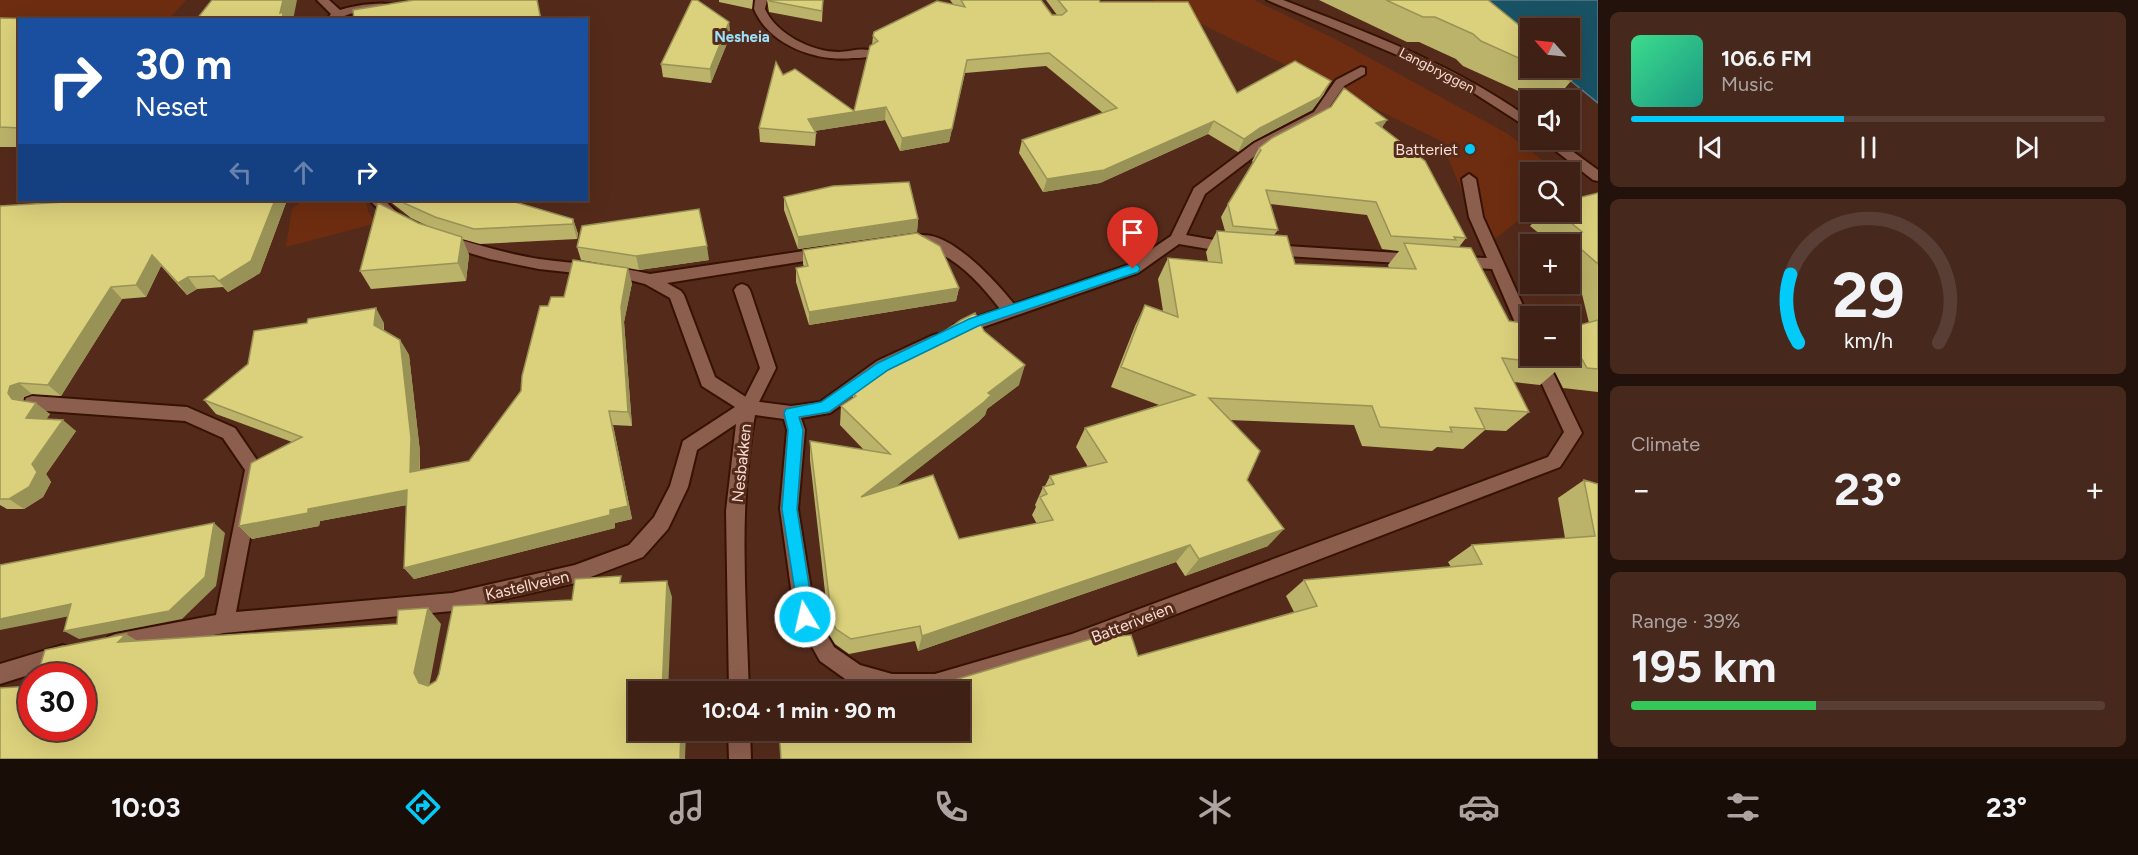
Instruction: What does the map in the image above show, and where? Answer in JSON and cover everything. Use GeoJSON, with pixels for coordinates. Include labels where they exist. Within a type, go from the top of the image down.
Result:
{"type":"FeatureCollection","features":[{"type":"Feature","properties":{"kind":"street"},"geometry":{"type":"LineString","coordinates":[[323,0],[335,16],[354,9],[398,5]]}},
{"type":"Feature","properties":{"kind":"street"},"geometry":{"type":"LineString","coordinates":[[761,0],[759,5],[761,15],[788,40],[820,54],[844,57],[869,53]]}},
{"type":"Feature","properties":{"kind":"street","name":"Langbryggen"},"geometry":{"type":"LineString","coordinates":[[1273,0],[1442,71],[1484,94],[1520,118]]}},
{"type":"Feature","properties":{"kind":"street"},"geometry":{"type":"LineString","coordinates":[[742,290],[768,368],[748,406],[791,413],[824,408],[883,366],[974,322],[1133,269],[1177,239],[1198,191],[1259,146],[1318,115],[1340,83],[1361,71]]}},
{"type":"Feature","properties":{"kind":"street"},"geometry":{"type":"LineString","coordinates":[[1562,150],[1598,177]]}},
{"type":"Feature","properties":{"kind":"street"},"geometry":{"type":"LineString","coordinates":[[1469,179],[1476,217],[1520,318]]}},
{"type":"Feature","properties":{"kind":"street"},"geometry":{"type":"LineString","coordinates":[[377,201],[392,216],[412,226]]}},
{"type":"Feature","properties":{"kind":"street","name":"Nesbakken"},"geometry":{"type":"LineString","coordinates":[[433,236],[490,254],[539,264],[622,273],[650,280],[676,295],[708,381],[748,406],[742,430],[736,509],[739,681]]}},
{"type":"Feature","properties":{"kind":"street"},"geometry":{"type":"LineString","coordinates":[[904,241],[915,239],[930,242],[963,260],[987,281],[1010,310]]}},
{"type":"Feature","properties":{"kind":"street"},"geometry":{"type":"LineString","coordinates":[[1177,239],[1252,249],[1495,264]]}},
{"type":"Feature","properties":{"kind":"street"},"geometry":{"type":"LineString","coordinates":[[650,280],[835,251]]}},
{"type":"Feature","properties":{"kind":"street","name":"Batteriveien"},"geometry":{"type":"LineString","coordinates":[[791,413],[796,430],[789,509],[805,617],[827,654],[855,674],[892,684],[935,684],[1072,644],[1554,462],[1573,433],[1543,366]]}},
{"type":"Feature","properties":{"kind":"street"},"geometry":{"type":"LineString","coordinates":[[32,403],[187,414],[229,432],[254,469],[224,623]]}},
{"type":"Feature","properties":{"kind":"street","name":"Kastellveien"},"geometry":{"type":"LineString","coordinates":[[0,674],[91,649],[224,623],[458,600],[575,574],[636,551],[661,523],[679,487],[689,446],[748,406]]}},
{"type":"Feature","properties":{"kind":"street"},"geometry":{"type":"LineString","coordinates":[[454,622],[458,600]]}},
{"type":"Feature","properties":{"kind":"street"},"geometry":{"type":"LineString","coordinates":[[739,741],[740,759]]}},
{"type":"Feature","properties":{"kind":"shaded area"},"geometry":{"type":"Polygon","coordinates":[[[0,0],[186,0],[170,18],[18,18],[18,20],[0,23],[0,0]]]}},
{"type":"Feature","properties":{"kind":"shaded area"},"geometry":{"type":"Polygon","coordinates":[[[1152,0],[1254,0],[1335,39],[1508,134],[1520,143],[1520,150],[1529,150],[1545,162],[1520,162],[1520,220],[1485,246],[1441,141],[1152,0]]]}},
{"type":"Feature","properties":{"kind":"shaded area"},"geometry":{"type":"Polygon","coordinates":[[[303,201],[365,201],[369,213],[377,223],[286,247],[292,209],[303,201]]]}},
{"type":"Feature","properties":{"kind":"water"},"geometry":{"type":"Polygon","coordinates":[[[1473,0],[1598,0],[1598,103],[1567,78],[1580,78],[1580,18],[1520,18],[1520,39],[1473,0]]]}},
{"type":"Feature","properties":{"kind":"building"},"geometry":{"type":"Polygon","coordinates":[[[212,0],[283,0],[280,13],[283,12],[282,18],[198,18],[212,0]]]}},
{"type":"Feature","properties":{"kind":"building"},"geometry":{"type":"Polygon","coordinates":[[[414,0],[537,0],[541,18],[354,18],[353,10],[414,0]]]}},
{"type":"Feature","properties":{"kind":"building"},"geometry":{"type":"Polygon","coordinates":[[[692,0],[697,0],[729,22],[710,69],[661,64],[692,0]]]}},
{"type":"Feature","properties":{"kind":"building"},"geometry":{"type":"Polygon","coordinates":[[[823,0],[822,11],[769,1],[823,0]]]}},
{"type":"Feature","properties":{"kind":"building"},"geometry":{"type":"Polygon","coordinates":[[[961,0],[1041,0],[1052,15],[1062,15],[1067,11],[1058,0],[1188,2],[1237,93],[1295,61],[1331,81],[1320,97],[1260,128],[1244,139],[1214,121],[1104,170],[1047,179],[1022,140],[1117,108],[1049,53],[967,60],[952,129],[902,138],[886,107],[808,119],[816,133],[759,128],[776,62],[783,75],[795,69],[854,111],[870,46],[878,41],[873,36],[874,32],[937,1],[965,7],[961,0]]]}},
{"type":"Feature","properties":{"kind":"building"},"geometry":{"type":"Polygon","coordinates":[[[1386,0],[1488,0],[1520,26],[1520,59],[1435,17],[1423,17],[1386,0]]]}},
{"type":"Feature","properties":{"kind":"building"},"geometry":{"type":"Polygon","coordinates":[[[0,18],[18,19],[18,128],[0,127],[0,18]]]}},
{"type":"Feature","properties":{"kind":"building"},"geometry":{"type":"Polygon","coordinates":[[[1344,88],[1387,120],[1376,123],[1425,161],[1466,238],[1454,237],[1456,240],[1391,236],[1376,202],[1266,190],[1278,230],[1233,226],[1228,204],[1261,150],[1259,148],[1272,138],[1331,107],[1344,88]]]}},
{"type":"Feature","properties":{"kind":"building"},"geometry":{"type":"Polygon","coordinates":[[[909,182],[918,219],[798,237],[784,197],[833,186],[909,182]]]}},
{"type":"Feature","properties":{"kind":"building"},"geometry":{"type":"Polygon","coordinates":[[[1598,193],[1598,264],[1580,248],[1580,234],[1574,234],[1582,232],[1570,222],[1580,222],[1580,197],[1598,193]]]}},
{"type":"Feature","properties":{"kind":"building"},"geometry":{"type":"Polygon","coordinates":[[[81,201],[275,201],[251,261],[219,281],[214,276],[188,277],[178,283],[152,255],[136,285],[111,287],[48,385],[19,383],[10,386],[8,393],[12,399],[36,403],[26,418],[63,420],[32,464],[37,472],[29,487],[9,499],[0,499],[0,206],[81,201]]]}},
{"type":"Feature","properties":{"kind":"building"},"geometry":{"type":"Polygon","coordinates":[[[401,201],[511,201],[573,219],[573,224],[474,229],[435,217],[401,201]]]}},
{"type":"Feature","properties":{"kind":"building"},"geometry":{"type":"Polygon","coordinates":[[[378,203],[418,223],[462,237],[458,263],[360,271],[378,203]]]}},
{"type":"Feature","properties":{"kind":"building"},"geometry":{"type":"Polygon","coordinates":[[[699,209],[707,246],[636,256],[577,247],[582,226],[699,209]]]}},
{"type":"Feature","properties":{"kind":"building"},"geometry":{"type":"Polygon","coordinates":[[[1217,231],[1287,236],[1295,264],[1416,269],[1404,243],[1471,248],[1509,321],[1520,323],[1520,360],[1502,358],[1529,412],[1475,408],[1485,429],[1450,427],[1452,432],[1380,427],[1372,406],[1209,398],[1260,451],[1247,480],[1284,529],[1199,559],[1190,545],[922,636],[920,626],[851,639],[836,629],[832,621],[810,441],[890,454],[841,406],[856,396],[853,394],[961,320],[975,313],[984,331],[1025,365],[988,393],[991,395],[984,402],[861,497],[933,475],[959,539],[1053,520],[1040,497],[1047,494],[1043,487],[1054,484],[1050,476],[1107,462],[1085,428],[1195,395],[1121,367],[1145,305],[1178,317],[1168,258],[1222,263],[1217,231]]]}},
{"type":"Feature","properties":{"kind":"building"},"geometry":{"type":"Polygon","coordinates":[[[917,233],[940,246],[959,288],[809,312],[796,268],[808,266],[803,250],[917,233]]]}},
{"type":"Feature","properties":{"kind":"building"},"geometry":{"type":"Polygon","coordinates":[[[573,260],[628,268],[621,307],[628,412],[609,411],[628,506],[610,510],[610,515],[404,568],[407,490],[308,509],[308,513],[239,526],[251,463],[302,437],[204,400],[248,364],[254,331],[307,323],[308,319],[376,308],[374,325],[400,340],[411,438],[410,472],[469,461],[521,391],[522,376],[540,306],[548,306],[551,297],[564,297],[573,260]]]}},
{"type":"Feature","properties":{"kind":"building"},"geometry":{"type":"Polygon","coordinates":[[[1598,320],[1598,369],[1587,368],[1580,356],[1580,325],[1598,320]]]}},
{"type":"Feature","properties":{"kind":"building"},"geometry":{"type":"Polygon","coordinates":[[[1584,480],[1598,484],[1598,759],[781,759],[780,741],[970,741],[970,681],[951,681],[1091,639],[1131,635],[1138,656],[1317,606],[1304,580],[1482,564],[1472,545],[1595,536],[1584,480]]]}},
{"type":"Feature","properties":{"kind":"building"},"geometry":{"type":"Polygon","coordinates":[[[214,523],[205,577],[169,611],[64,631],[71,604],[0,619],[0,565],[214,523]]]}},
{"type":"Feature","properties":{"kind":"building"},"geometry":{"type":"Polygon","coordinates":[[[621,576],[620,583],[667,581],[662,681],[628,681],[628,741],[681,741],[680,759],[0,759],[0,688],[18,687],[18,741],[96,741],[96,663],[41,663],[45,650],[126,634],[118,642],[397,624],[398,610],[428,608],[414,673],[419,683],[428,686],[436,681],[439,674],[453,606],[572,600],[575,579],[621,576]]]}},
{"type":"Feature","properties":{"kind":"place","name":"Batteriet"},"geometry":{"type":"Point","coordinates":[1470,149]}},
{"type":"Feature","properties":{"kind":"district","name":"Nesheia"},"geometry":{"type":"Point","coordinates":[742,37]}},
{"type":"Feature","properties":{"kind":"route"},"geometry":{"type":"LineString","coordinates":[[805,617],[789,509],[796,430],[791,413],[824,408],[883,366],[974,322],[1133,269]]}}]}
